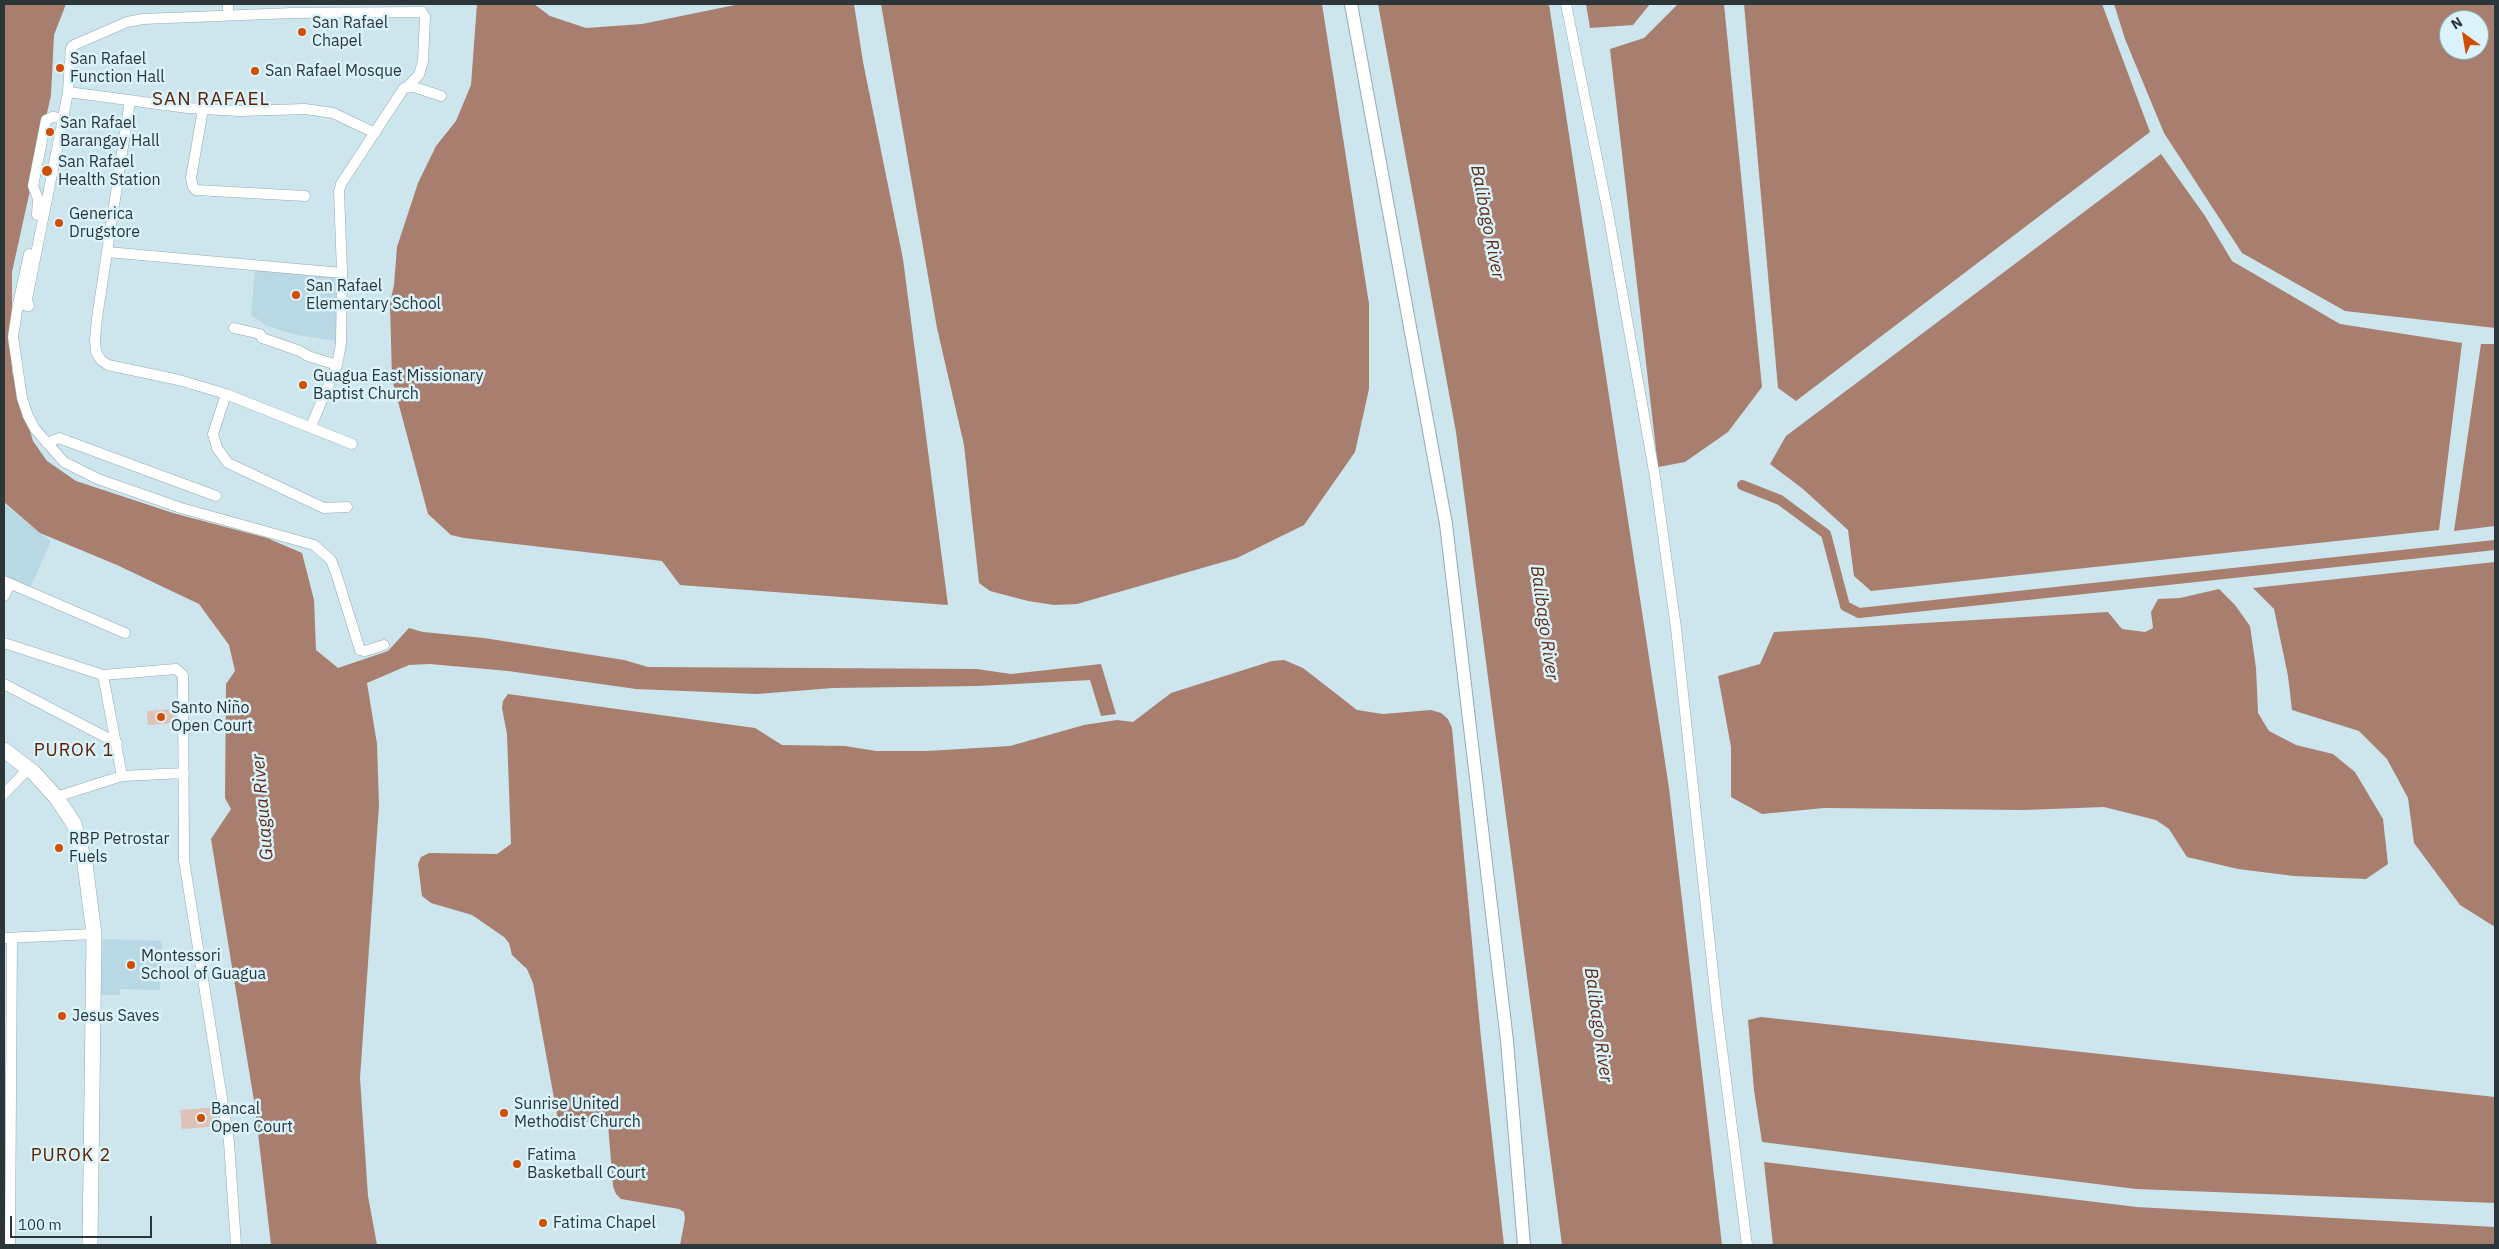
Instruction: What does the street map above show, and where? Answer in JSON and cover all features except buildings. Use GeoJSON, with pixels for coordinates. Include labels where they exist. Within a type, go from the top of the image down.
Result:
{"type":"FeatureCollection","features":[{"type":"Feature","properties":{"kind":"main road"},"geometry":{"type":"LineString","coordinates":[[4,750],[29,768],[56,797],[74,824],[83,856],[94,934],[90,1245]]}},
{"type":"Feature","properties":{"kind":"street"},"geometry":{"type":"LineString","coordinates":[[228,4],[228,15]]}},
{"type":"Feature","properties":{"kind":"street"},"geometry":{"type":"LineString","coordinates":[[1351,4],[1446,524],[1507,1041],[1524,1245]]}},
{"type":"Feature","properties":{"kind":"street"},"geometry":{"type":"LineString","coordinates":[[1566,4],[1609,218],[1656,477],[1677,638],[1717,1010],[1747,1245]]}},
{"type":"Feature","properties":{"kind":"street"},"geometry":{"type":"LineString","coordinates":[[18,304],[29,306],[26,302],[34,256],[68,92],[71,48],[83,41],[136,20],[228,15],[422,12],[425,17],[423,61],[418,75],[375,133],[339,191],[342,272],[341,344],[337,364],[311,426]]}},
{"type":"Feature","properties":{"kind":"street"},"geometry":{"type":"LineString","coordinates":[[408,86],[440,96]]}},
{"type":"Feature","properties":{"kind":"street"},"geometry":{"type":"LineString","coordinates":[[68,92],[203,109],[239,111],[304,109],[324,112],[349,120],[375,133]]}},
{"type":"Feature","properties":{"kind":"street"},"geometry":{"type":"LineString","coordinates":[[130,100],[95,340],[96,352],[101,360],[108,365],[179,380],[226,394],[311,426],[352,444]]}},
{"type":"Feature","properties":{"kind":"street"},"geometry":{"type":"LineString","coordinates":[[203,109],[191,178],[193,187],[196,190],[305,196]]}},
{"type":"Feature","properties":{"kind":"street"},"geometry":{"type":"LineString","coordinates":[[62,118],[46,120],[33,186],[38,199],[38,211],[18,304],[14,337],[22,398],[28,416],[47,443],[64,462],[98,479],[181,508],[314,545],[331,560],[360,650],[362,652],[384,645]]}},
{"type":"Feature","properties":{"kind":"street"},"geometry":{"type":"LineString","coordinates":[[107,252],[342,272]]}},
{"type":"Feature","properties":{"kind":"street"},"geometry":{"type":"LineString","coordinates":[[234,328],[260,334],[262,338],[300,351],[308,356],[337,364]]}},
{"type":"Feature","properties":{"kind":"street"},"geometry":{"type":"LineString","coordinates":[[226,394],[213,434],[217,448],[228,463],[324,508],[347,507]]}},
{"type":"Feature","properties":{"kind":"street"},"geometry":{"type":"LineString","coordinates":[[47,443],[59,438],[216,496]]}},
{"type":"Feature","properties":{"kind":"street"},"geometry":{"type":"LineString","coordinates":[[4,596],[7,583],[125,633]]}},
{"type":"Feature","properties":{"kind":"street"},"geometry":{"type":"LineString","coordinates":[[4,643],[103,675],[176,669],[183,675],[184,860],[230,1142],[236,1245]]}},
{"type":"Feature","properties":{"kind":"street"},"geometry":{"type":"LineString","coordinates":[[103,675],[122,776]]}},
{"type":"Feature","properties":{"kind":"street"},"geometry":{"type":"LineString","coordinates":[[4,684],[117,743]]}},
{"type":"Feature","properties":{"kind":"street"},"geometry":{"type":"LineString","coordinates":[[4,794],[29,768]]}},
{"type":"Feature","properties":{"kind":"street"},"geometry":{"type":"LineString","coordinates":[[56,797],[122,776],[184,773]]}},
{"type":"Feature","properties":{"kind":"street"},"geometry":{"type":"LineString","coordinates":[[10,1245],[8,938],[94,934]]}},
{"type":"Feature","properties":{"kind":"shaded area","name":"San Rafael Elementary School"},"geometry":{"type":"Polygon","coordinates":[[[255,269],[339,275],[338,341],[296,335],[267,326],[251,315],[255,269]]]}},
{"type":"Feature","properties":{"kind":"shaded area"},"geometry":{"type":"Polygon","coordinates":[[[4,504],[51,541],[30,588],[4,576],[4,504]]]}},
{"type":"Feature","properties":{"kind":"shaded area","name":"Santo Niño Open Court"},"geometry":{"type":"Polygon","coordinates":[[[175,709],[176,723],[148,725],[147,711],[175,709]]]}},
{"type":"Feature","properties":{"kind":"shaded area","name":"Montessori School of Guagua"},"geometry":{"type":"Polygon","coordinates":[[[103,939],[162,941],[160,990],[120,989],[120,995],[101,995],[103,939]]]}},
{"type":"Feature","properties":{"kind":"shaded area","name":"Bancal Open Court"},"geometry":{"type":"Polygon","coordinates":[[[220,1107],[221,1126],[182,1129],[180,1110],[220,1107]]]}},
{"type":"Feature","properties":{"kind":"water","name":"Guagua River"},"geometry":{"type":"Polygon","coordinates":[[[4,4],[66,4],[54,35],[51,95],[12,272],[12,372],[33,441],[47,461],[76,481],[173,513],[267,538],[302,553],[314,600],[316,650],[338,668],[388,651],[409,628],[423,632],[484,638],[624,660],[648,667],[977,669],[1011,674],[1101,664],[1116,714],[1101,716],[1090,680],[978,686],[833,688],[757,694],[636,689],[508,671],[430,664],[409,665],[367,683],[377,744],[379,805],[360,1078],[368,1196],[377,1245],[271,1245],[255,1107],[211,839],[231,809],[225,798],[226,684],[235,671],[229,645],[199,604],[117,565],[40,533],[4,502],[4,4]]]}},
{"type":"Feature","properties":{"kind":"water"},"geometry":{"type":"Polygon","coordinates":[[[477,4],[534,4],[550,16],[586,28],[642,24],[740,4],[854,4],[863,62],[903,259],[948,605],[680,585],[662,561],[464,538],[451,535],[428,514],[392,379],[390,303],[394,285],[397,247],[418,183],[436,146],[456,121],[471,85],[477,4]]]}},
{"type":"Feature","properties":{"kind":"water"},"geometry":{"type":"Polygon","coordinates":[[[881,4],[1322,4],[1369,304],[1369,389],[1355,452],[1304,525],[1237,558],[1077,604],[1054,605],[1028,601],[990,591],[979,583],[964,445],[937,328],[881,4]]]}},
{"type":"Feature","properties":{"kind":"water","name":"Balibago River"},"geometry":{"type":"Polygon","coordinates":[[[1378,4],[1549,4],[1669,788],[1722,1245],[1562,1245],[1456,432],[1378,4]]]}},
{"type":"Feature","properties":{"kind":"water"},"geometry":{"type":"Polygon","coordinates":[[[1586,4],[1650,4],[1633,25],[1590,28],[1586,4]]]}},
{"type":"Feature","properties":{"kind":"water"},"geometry":{"type":"Polygon","coordinates":[[[1678,4],[1724,4],[1762,387],[1728,432],[1685,462],[1658,467],[1610,49],[1644,38],[1678,4]]]}},
{"type":"Feature","properties":{"kind":"water"},"geometry":{"type":"Polygon","coordinates":[[[1744,4],[2102,4],[2150,132],[1796,401],[1778,388],[1744,4]]]}},
{"type":"Feature","properties":{"kind":"water"},"geometry":{"type":"Polygon","coordinates":[[[2114,4],[2495,4],[2495,328],[2345,311],[2242,253],[2164,133],[2125,39],[2114,4]]]}},
{"type":"Feature","properties":{"kind":"water"},"geometry":{"type":"Polygon","coordinates":[[[2161,154],[2205,216],[2232,261],[2340,324],[2462,343],[2439,530],[1871,591],[1854,576],[1848,530],[1803,489],[1770,464],[1786,436],[2161,154]]]}},
{"type":"Feature","properties":{"kind":"water"},"geometry":{"type":"Polygon","coordinates":[[[2481,344],[2495,344],[2495,526],[2454,531],[2481,344]]]}},
{"type":"Feature","properties":{"kind":"water"},"geometry":{"type":"Polygon","coordinates":[[[2495,562],[2495,927],[2460,905],[2414,843],[2408,798],[2387,759],[2359,731],[2292,710],[2288,676],[2274,609],[2253,588],[2495,562]]]}},
{"type":"Feature","properties":{"kind":"water"},"geometry":{"type":"Polygon","coordinates":[[[2219,589],[2235,605],[2250,626],[2256,668],[2258,713],[2269,731],[2296,745],[2333,754],[2355,772],[2383,819],[2388,864],[2366,879],[2294,876],[2238,869],[2187,857],[2169,829],[2156,820],[2104,807],[2024,810],[1824,808],[1762,814],[1731,797],[1731,747],[1718,676],[1760,664],[1774,632],[2108,612],[2122,629],[2145,632],[2153,628],[2151,612],[2158,599],[2180,598],[2219,589]]]}},
{"type":"Feature","properties":{"kind":"water"},"geometry":{"type":"Polygon","coordinates":[[[1284,660],[1303,668],[1357,710],[1383,714],[1431,710],[1441,713],[1448,719],[1452,728],[1481,1038],[1504,1245],[680,1245],[685,1219],[684,1212],[679,1209],[621,1199],[616,1194],[613,1186],[608,1124],[603,1121],[562,1123],[558,1120],[533,983],[527,969],[512,955],[509,943],[504,937],[472,915],[431,903],[422,896],[418,864],[421,857],[429,853],[497,854],[511,844],[507,734],[502,708],[503,701],[508,694],[755,728],[782,745],[845,746],[876,751],[927,751],[1010,746],[1084,725],[1117,720],[1133,722],[1171,693],[1272,661],[1284,660]]]}},
{"type":"Feature","properties":{"kind":"water"},"geometry":{"type":"Polygon","coordinates":[[[1761,1017],[2495,1097],[2495,1203],[2136,1189],[1762,1142],[1754,1090],[1748,1020],[1761,1017]]]}},
{"type":"Feature","properties":{"kind":"water"},"geometry":{"type":"Polygon","coordinates":[[[1764,1162],[2137,1207],[2495,1227],[2495,1245],[1773,1245],[1764,1162]]]}},
{"type":"Feature","properties":{"kind":"waterway"},"geometry":{"type":"LineString","coordinates":[[1742,485],[1780,500],[1826,534],[1845,606],[1859,613],[2495,545]]}},
{"type":"Feature","properties":{"kind":"place","name":"San Rafael Chapel"},"geometry":{"type":"Point","coordinates":[302,32]}},
{"type":"Feature","properties":{"kind":"place","name":"San Rafael Function Hall"},"geometry":{"type":"Point","coordinates":[60,68]}},
{"type":"Feature","properties":{"kind":"place","name":"San Rafael Mosque"},"geometry":{"type":"Point","coordinates":[255,71]}},
{"type":"Feature","properties":{"kind":"place","name":"San Rafael Barangay Hall"},"geometry":{"type":"Point","coordinates":[50,132]}},
{"type":"Feature","properties":{"kind":"place","name":"San Rafael Health Station"},"geometry":{"type":"Point","coordinates":[47,171]}},
{"type":"Feature","properties":{"kind":"place","name":"Generica Drugstore"},"geometry":{"type":"Point","coordinates":[59,223]}},
{"type":"Feature","properties":{"kind":"place","name":"San Rafael Elementary School"},"geometry":{"type":"Point","coordinates":[296,295]}},
{"type":"Feature","properties":{"kind":"place","name":"Guagua East Missionary Baptist Church"},"geometry":{"type":"Point","coordinates":[303,385]}},
{"type":"Feature","properties":{"kind":"place","name":"Santo Niño Open Court"},"geometry":{"type":"Point","coordinates":[161,717]}},
{"type":"Feature","properties":{"kind":"place","name":"RBP Petrostar Fuels"},"geometry":{"type":"Point","coordinates":[59,848]}},
{"type":"Feature","properties":{"kind":"place","name":"Montessori School of Guagua"},"geometry":{"type":"Point","coordinates":[131,965]}},
{"type":"Feature","properties":{"kind":"place","name":"Jesus Saves"},"geometry":{"type":"Point","coordinates":[62,1016]}},
{"type":"Feature","properties":{"kind":"place","name":"Sunrise United Methodist Church"},"geometry":{"type":"Point","coordinates":[504,1113]}},
{"type":"Feature","properties":{"kind":"place","name":"Bancal Open Court"},"geometry":{"type":"Point","coordinates":[201,1118]}},
{"type":"Feature","properties":{"kind":"place","name":"Fatima Basketball Court"},"geometry":{"type":"Point","coordinates":[517,1164]}},
{"type":"Feature","properties":{"kind":"place","name":"Fatima Chapel"},"geometry":{"type":"Point","coordinates":[543,1223]}},
{"type":"Feature","properties":{"kind":"district","name":"SAN RAFAEL"},"geometry":{"type":"Point","coordinates":[211,100]}},
{"type":"Feature","properties":{"kind":"district","name":"PUROK 1"},"geometry":{"type":"Point","coordinates":[74,751]}},
{"type":"Feature","properties":{"kind":"district","name":"PUROK 2"},"geometry":{"type":"Point","coordinates":[71,1156]}}]}
